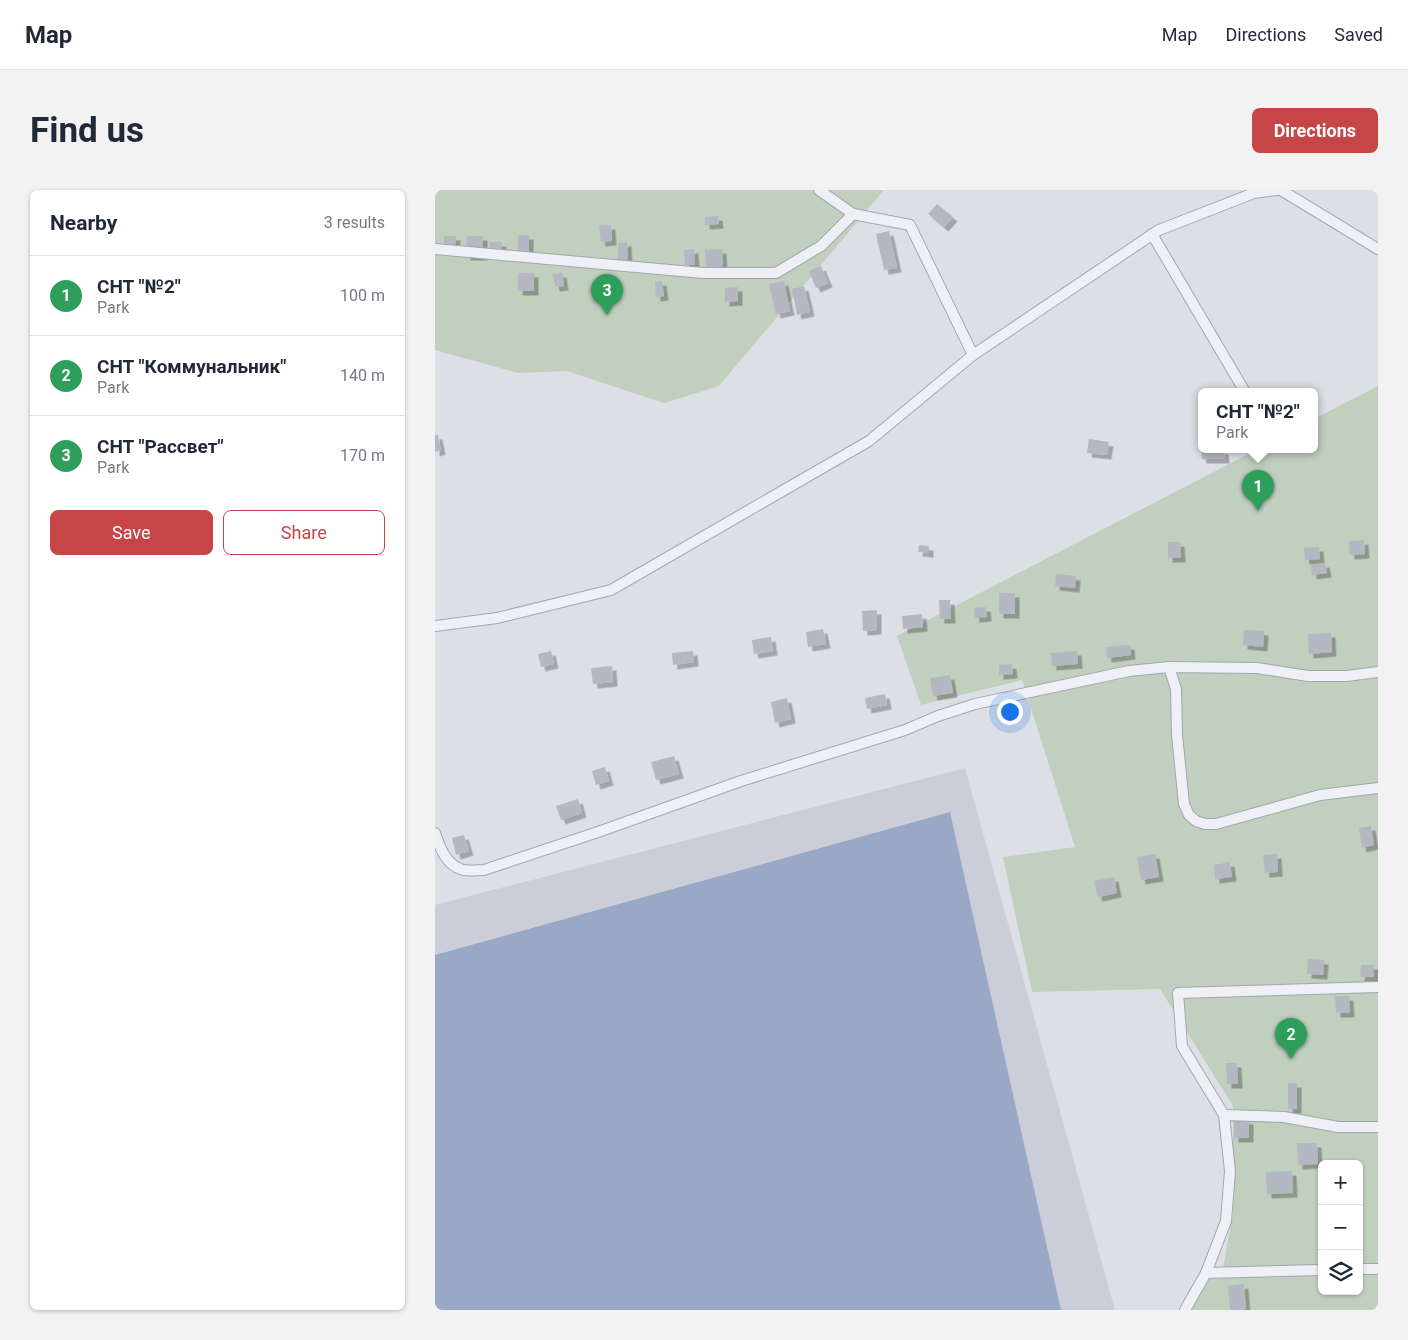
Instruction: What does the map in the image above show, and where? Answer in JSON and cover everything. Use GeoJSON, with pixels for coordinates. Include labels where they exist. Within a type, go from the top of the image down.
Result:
{"type":"FeatureCollection","features":[{"type":"Feature","properties":{"kind":"lane"},"geometry":{"type":"LineString","coordinates":[[819,190],[853,214],[910,225],[973,355]]}},
{"type":"Feature","properties":{"kind":"lane"},"geometry":{"type":"LineString","coordinates":[[435,626],[497,618],[611,590],[869,441],[973,355],[1152,234],[1254,193],[1277,190]]}},
{"type":"Feature","properties":{"kind":"lane"},"geometry":{"type":"LineString","coordinates":[[1281,190],[1378,249]]}},
{"type":"Feature","properties":{"kind":"lane"},"geometry":{"type":"LineString","coordinates":[[435,249],[703,273],[776,273],[821,246],[853,214]]}},
{"type":"Feature","properties":{"kind":"lane"},"geometry":{"type":"LineString","coordinates":[[1152,234],[1243,388]]}},
{"type":"Feature","properties":{"kind":"lane"},"geometry":{"type":"LineString","coordinates":[[435,833],[439,846],[450,863],[464,870],[484,870],[741,781],[905,730],[938,716],[975,704],[1129,672],[1169,667],[1257,668],[1307,676],[1347,676],[1378,672]]}},
{"type":"Feature","properties":{"kind":"lane"},"geometry":{"type":"LineString","coordinates":[[1169,667],[1176,689],[1177,735],[1184,804],[1189,815],[1196,821],[1205,824],[1216,824],[1320,795],[1378,788]]}},
{"type":"Feature","properties":{"kind":"lane"},"geometry":{"type":"LineString","coordinates":[[1185,1310],[1206,1273],[1225,1221],[1230,1170],[1224,1115],[1181,1046],[1178,993],[1378,987]]}},
{"type":"Feature","properties":{"kind":"lane"},"geometry":{"type":"LineString","coordinates":[[1224,1115],[1284,1117],[1338,1127],[1378,1127]]}},
{"type":"Feature","properties":{"kind":"lane"},"geometry":{"type":"LineString","coordinates":[[1363,1269],[1378,1269]]}},
{"type":"Feature","properties":{"kind":"lane"},"geometry":{"type":"LineString","coordinates":[[1206,1273],[1318,1270]]}},
{"type":"Feature","properties":{"kind":"shaded area"},"geometry":{"type":"Polygon","coordinates":[[[965,768],[1115,1310],[435,1310],[435,905],[965,768]]]}},
{"type":"Feature","properties":{"kind":"green space"},"geometry":{"type":"Polygon","coordinates":[[[435,190],[884,190],[719,386],[664,403],[567,371],[518,373],[435,350],[435,190]]]}},
{"type":"Feature","properties":{"kind":"green space"},"geometry":{"type":"Polygon","coordinates":[[[1378,386],[1378,1310],[1190,1310],[1203,1285],[1209,1279],[1221,1279],[1233,1213],[1233,1106],[1160,989],[1032,992],[1003,857],[1075,847],[1022,680],[921,705],[897,636],[1250,453],[1318,453],[1318,417],[1378,386]]]}},
{"type":"Feature","properties":{"kind":"water"},"geometry":{"type":"Polygon","coordinates":[[[950,812],[1061,1310],[435,1310],[435,955],[950,812]]]}},
{"type":"Feature","properties":{"kind":"building"},"geometry":{"type":"Polygon","coordinates":[[[937,204],[953,217],[944,227],[928,214],[937,204]]]}},
{"type":"Feature","properties":{"kind":"building"},"geometry":{"type":"Polygon","coordinates":[[[718,216],[719,224],[705,225],[705,217],[718,216]]]}},
{"type":"Feature","properties":{"kind":"building"},"geometry":{"type":"Polygon","coordinates":[[[611,225],[612,241],[601,242],[599,226],[611,225]]]}},
{"type":"Feature","properties":{"kind":"building"},"geometry":{"type":"Polygon","coordinates":[[[889,231],[897,268],[884,270],[876,234],[889,231]]]}},
{"type":"Feature","properties":{"kind":"building"},"geometry":{"type":"Polygon","coordinates":[[[518,235],[529,235],[529,255],[518,255],[518,235]]]}},
{"type":"Feature","properties":{"kind":"building"},"geometry":{"type":"Polygon","coordinates":[[[444,236],[456,236],[455,248],[444,248],[444,236]]]}},
{"type":"Feature","properties":{"kind":"building"},"geometry":{"type":"Polygon","coordinates":[[[467,236],[483,236],[483,256],[466,256],[467,236]]]}},
{"type":"Feature","properties":{"kind":"building"},"geometry":{"type":"Polygon","coordinates":[[[490,242],[502,242],[501,254],[489,254],[490,242]]]}},
{"type":"Feature","properties":{"kind":"building"},"geometry":{"type":"Polygon","coordinates":[[[627,242],[628,262],[618,262],[618,243],[627,242]]]}},
{"type":"Feature","properties":{"kind":"building"},"geometry":{"type":"Polygon","coordinates":[[[694,249],[695,265],[685,265],[684,250],[694,249]]]}},
{"type":"Feature","properties":{"kind":"building"},"geometry":{"type":"Polygon","coordinates":[[[722,249],[723,271],[706,272],[705,250],[722,249]]]}},
{"type":"Feature","properties":{"kind":"building"},"geometry":{"type":"Polygon","coordinates":[[[821,266],[828,283],[816,288],[809,271],[821,266]]]}},
{"type":"Feature","properties":{"kind":"building"},"geometry":{"type":"Polygon","coordinates":[[[518,273],[534,273],[534,291],[518,291],[518,273]]]}},
{"type":"Feature","properties":{"kind":"building"},"geometry":{"type":"Polygon","coordinates":[[[562,273],[564,286],[555,287],[553,274],[562,273]]]}},
{"type":"Feature","properties":{"kind":"building"},"geometry":{"type":"Polygon","coordinates":[[[662,281],[664,296],[656,297],[655,282],[662,281]]]}},
{"type":"Feature","properties":{"kind":"building"},"geometry":{"type":"Polygon","coordinates":[[[784,281],[790,311],[776,314],[769,284],[784,281]]]}},
{"type":"Feature","properties":{"kind":"building"},"geometry":{"type":"Polygon","coordinates":[[[804,286],[810,312],[797,315],[792,289],[804,286]]]}},
{"type":"Feature","properties":{"kind":"building"},"geometry":{"type":"Polygon","coordinates":[[[738,287],[738,301],[725,302],[725,288],[738,287]]]}},
{"type":"Feature","properties":{"kind":"building"},"geometry":{"type":"Polygon","coordinates":[[[435,435],[438,435],[441,450],[435,452],[435,435]]]}},
{"type":"Feature","properties":{"kind":"building"},"geometry":{"type":"Polygon","coordinates":[[[1089,439],[1109,442],[1107,455],[1087,453],[1089,439]]]}},
{"type":"Feature","properties":{"kind":"building"},"geometry":{"type":"Polygon","coordinates":[[[1201,453],[1224,453],[1225,459],[1202,459],[1201,453]]]}},
{"type":"Feature","properties":{"kind":"building"},"geometry":{"type":"Polygon","coordinates":[[[1364,540],[1365,554],[1350,555],[1349,541],[1364,540]]]}},
{"type":"Feature","properties":{"kind":"building"},"geometry":{"type":"Polygon","coordinates":[[[1168,542],[1180,542],[1181,558],[1168,558],[1168,542]]]}},
{"type":"Feature","properties":{"kind":"building"},"geometry":{"type":"Polygon","coordinates":[[[919,545],[929,546],[929,553],[918,552],[919,545]]]}},
{"type":"Feature","properties":{"kind":"building"},"geometry":{"type":"Polygon","coordinates":[[[1319,547],[1320,559],[1305,560],[1304,548],[1319,547]]]}},
{"type":"Feature","properties":{"kind":"building"},"geometry":{"type":"Polygon","coordinates":[[[1325,563],[1327,573],[1312,575],[1311,565],[1325,563]]]}},
{"type":"Feature","properties":{"kind":"building"},"geometry":{"type":"Polygon","coordinates":[[[1056,574],[1076,576],[1075,588],[1055,586],[1056,574]]]}},
{"type":"Feature","properties":{"kind":"building"},"geometry":{"type":"Polygon","coordinates":[[[999,593],[1015,593],[1015,614],[999,614],[999,593]]]}},
{"type":"Feature","properties":{"kind":"building"},"geometry":{"type":"Polygon","coordinates":[[[939,600],[950,600],[951,619],[940,619],[939,600]]]}},
{"type":"Feature","properties":{"kind":"building"},"geometry":{"type":"Polygon","coordinates":[[[986,607],[987,617],[975,618],[974,608],[986,607]]]}},
{"type":"Feature","properties":{"kind":"building"},"geometry":{"type":"Polygon","coordinates":[[[877,610],[877,630],[863,631],[862,611],[877,610]]]}},
{"type":"Feature","properties":{"kind":"building"},"geometry":{"type":"Polygon","coordinates":[[[922,614],[923,627],[903,629],[902,616],[922,614]]]}},
{"type":"Feature","properties":{"kind":"building"},"geometry":{"type":"Polygon","coordinates":[[[823,629],[826,644],[808,647],[806,632],[823,629]]]}},
{"type":"Feature","properties":{"kind":"building"},"geometry":{"type":"Polygon","coordinates":[[[1244,630],[1264,631],[1263,647],[1243,645],[1244,630]]]}},
{"type":"Feature","properties":{"kind":"building"},"geometry":{"type":"Polygon","coordinates":[[[1331,633],[1332,652],[1309,654],[1308,634],[1331,633]]]}},
{"type":"Feature","properties":{"kind":"building"},"geometry":{"type":"Polygon","coordinates":[[[771,637],[773,651],[754,654],[752,640],[771,637]]]}},
{"type":"Feature","properties":{"kind":"building"},"geometry":{"type":"Polygon","coordinates":[[[1130,645],[1131,655],[1107,658],[1106,647],[1130,645]]]}},
{"type":"Feature","properties":{"kind":"building"},"geometry":{"type":"Polygon","coordinates":[[[551,651],[554,664],[541,667],[538,654],[551,651]]]}},
{"type":"Feature","properties":{"kind":"building"},"geometry":{"type":"Polygon","coordinates":[[[693,651],[694,662],[673,665],[672,653],[693,651]]]}},
{"type":"Feature","properties":{"kind":"building"},"geometry":{"type":"Polygon","coordinates":[[[1077,651],[1078,664],[1052,666],[1051,653],[1077,651]]]}},
{"type":"Feature","properties":{"kind":"building"},"geometry":{"type":"Polygon","coordinates":[[[1012,664],[1013,674],[999,675],[999,665],[1012,664]]]}},
{"type":"Feature","properties":{"kind":"building"},"geometry":{"type":"Polygon","coordinates":[[[612,666],[613,682],[593,684],[591,668],[612,666]]]}},
{"type":"Feature","properties":{"kind":"building"},"geometry":{"type":"Polygon","coordinates":[[[950,675],[953,693],[933,696],[930,678],[950,675]]]}},
{"type":"Feature","properties":{"kind":"building"},"geometry":{"type":"Polygon","coordinates":[[[885,694],[887,705],[867,709],[865,698],[885,694]]]}},
{"type":"Feature","properties":{"kind":"building"},"geometry":{"type":"Polygon","coordinates":[[[787,698],[791,719],[775,723],[771,702],[787,698]]]}},
{"type":"Feature","properties":{"kind":"building"},"geometry":{"type":"Polygon","coordinates":[[[674,756],[679,774],[656,780],[651,762],[674,756]]]}},
{"type":"Feature","properties":{"kind":"building"},"geometry":{"type":"Polygon","coordinates":[[[605,767],[609,781],[596,785],[592,771],[605,767]]]}},
{"type":"Feature","properties":{"kind":"building"},"geometry":{"type":"Polygon","coordinates":[[[578,799],[582,813],[561,820],[556,806],[578,799]]]}},
{"type":"Feature","properties":{"kind":"building"},"geometry":{"type":"Polygon","coordinates":[[[1371,826],[1374,845],[1362,848],[1359,828],[1371,826]]]}},
{"type":"Feature","properties":{"kind":"building"},"geometry":{"type":"Polygon","coordinates":[[[464,835],[469,851],[456,855],[452,838],[464,835]]]}},
{"type":"Feature","properties":{"kind":"building"},"geometry":{"type":"Polygon","coordinates":[[[1155,854],[1159,877],[1141,880],[1137,857],[1155,854]]]}},
{"type":"Feature","properties":{"kind":"building"},"geometry":{"type":"Polygon","coordinates":[[[1277,854],[1278,872],[1265,873],[1263,855],[1277,854]]]}},
{"type":"Feature","properties":{"kind":"building"},"geometry":{"type":"Polygon","coordinates":[[[1230,862],[1232,877],[1215,879],[1214,865],[1230,862]]]}},
{"type":"Feature","properties":{"kind":"building"},"geometry":{"type":"Polygon","coordinates":[[[1114,877],[1117,893],[1098,897],[1094,881],[1114,877]]]}},
{"type":"Feature","properties":{"kind":"building"},"geometry":{"type":"Polygon","coordinates":[[[1308,959],[1324,960],[1323,975],[1307,974],[1308,959]]]}},
{"type":"Feature","properties":{"kind":"building"},"geometry":{"type":"Polygon","coordinates":[[[1361,965],[1374,965],[1374,977],[1360,977],[1361,965]]]}},
{"type":"Feature","properties":{"kind":"building"},"geometry":{"type":"Polygon","coordinates":[[[1335,996],[1349,996],[1350,1013],[1336,1013],[1335,996]]]}},
{"type":"Feature","properties":{"kind":"building"},"geometry":{"type":"Polygon","coordinates":[[[1226,1063],[1237,1063],[1238,1084],[1227,1084],[1226,1063]]]}},
{"type":"Feature","properties":{"kind":"building"},"geometry":{"type":"Polygon","coordinates":[[[1288,1083],[1297,1083],[1297,1109],[1288,1109],[1288,1083]]]}},
{"type":"Feature","properties":{"kind":"building"},"geometry":{"type":"Polygon","coordinates":[[[1234,1119],[1249,1120],[1249,1138],[1234,1138],[1234,1119]]]}},
{"type":"Feature","properties":{"kind":"building"},"geometry":{"type":"Polygon","coordinates":[[[1297,1143],[1317,1143],[1318,1164],[1298,1165],[1297,1143]]]}},
{"type":"Feature","properties":{"kind":"building"},"geometry":{"type":"Polygon","coordinates":[[[1292,1171],[1293,1193],[1267,1194],[1266,1172],[1292,1171]]]}},
{"type":"Feature","properties":{"kind":"building"},"geometry":{"type":"Polygon","coordinates":[[[1244,1284],[1246,1310],[1230,1310],[1228,1286],[1244,1284]]]}},
{"type":"Feature","properties":{"kind":"place","name":"СНТ \"Рассвет\""},"geometry":{"type":"Point","coordinates":[607,315]}},
{"type":"Feature","properties":{"kind":"place","name":"СНТ \"№2\""},"geometry":{"type":"Point","coordinates":[1258,511]}},
{"type":"Feature","properties":{"kind":"place","name":"СНТ \"Коммунальник\""},"geometry":{"type":"Point","coordinates":[1291,1059]}}]}
